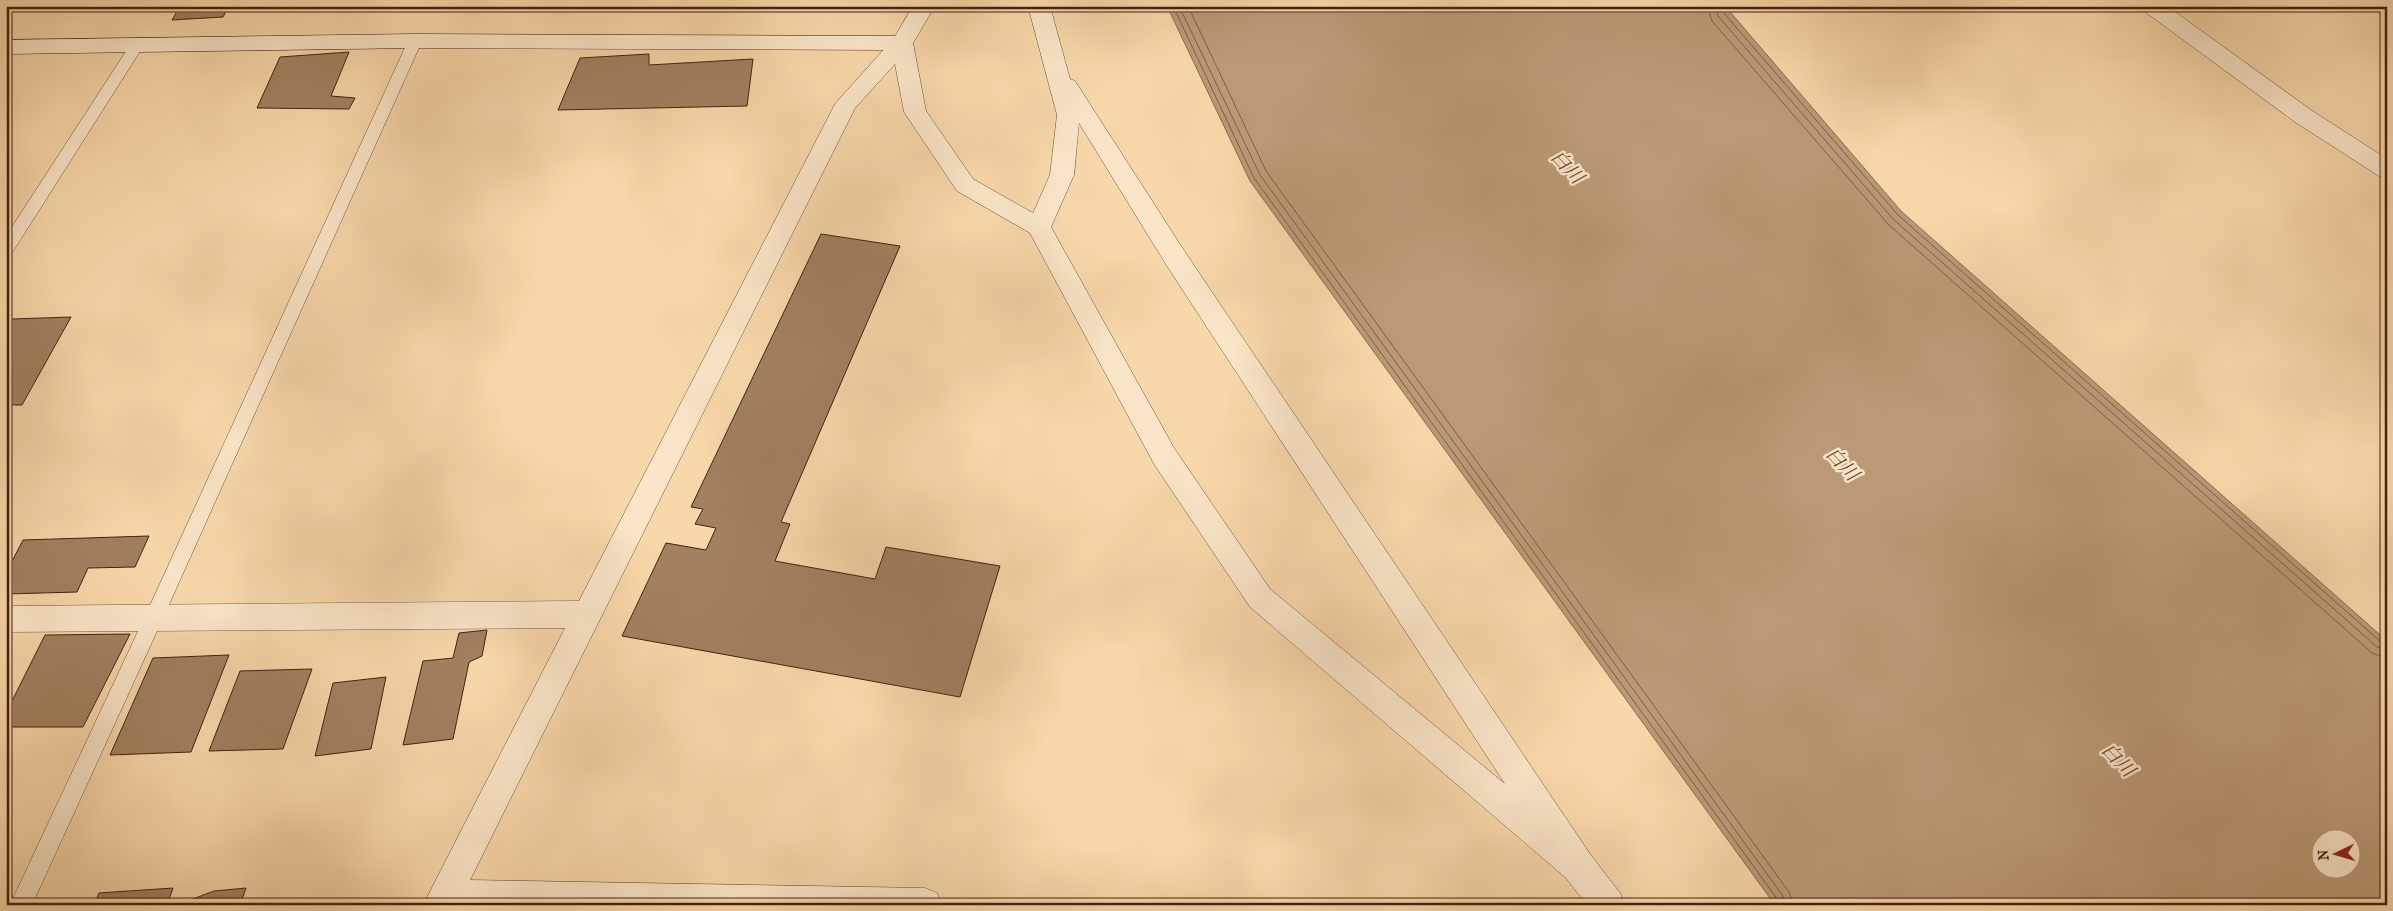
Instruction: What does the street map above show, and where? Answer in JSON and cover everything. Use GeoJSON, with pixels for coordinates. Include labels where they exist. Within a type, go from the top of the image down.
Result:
{"type":"FeatureCollection","features":[{"type":"Feature","properties":{"kind":"street"},"geometry":{"type":"LineString","coordinates":[[924,6],[902,43],[846,104],[442,900],[925,905]]}},
{"type":"Feature","properties":{"kind":"street"},"geometry":{"type":"LineString","coordinates":[[1038,227],[1062,175],[1068,115],[1039,6]]}},
{"type":"Feature","properties":{"kind":"street"},"geometry":{"type":"LineString","coordinates":[[2152,6],[2303,116],[2387,170]]}},
{"type":"Feature","properties":{"kind":"street"},"geometry":{"type":"LineString","coordinates":[[6,47],[415,41],[902,43]]}},
{"type":"Feature","properties":{"kind":"street"},"geometry":{"type":"LineString","coordinates":[[902,43],[915,112],[965,185],[1038,227],[1164,456],[1260,598],[1578,866]]}},
{"type":"Feature","properties":{"kind":"street"},"geometry":{"type":"LineString","coordinates":[[1056,67],[1176,259],[1578,866],[1608,905]]}},
{"type":"Feature","properties":{"kind":"street"},"geometry":{"type":"LineString","coordinates":[[6,619],[588,614]]}},
{"type":"Feature","properties":{"kind":"lane"},"geometry":{"type":"LineString","coordinates":[[21,905],[154,618],[415,41]]}},
{"type":"Feature","properties":{"kind":"lane"},"geometry":{"type":"LineString","coordinates":[[6,249],[138,45]]}},
{"type":"Feature","properties":{"kind":"water","name":"白川"},"geometry":{"type":"Polygon","coordinates":[[[1167,6],[1725,6],[1901,211],[2387,641],[2387,905],[1775,905],[1250,181],[1167,6]]]}},
{"type":"Feature","properties":{"kind":"building"},"geometry":{"type":"Polygon","coordinates":[[[180,6],[229,6],[223,17],[172,20],[180,6]]]}},
{"type":"Feature","properties":{"kind":"building"},"geometry":{"type":"Polygon","coordinates":[[[349,52],[331,96],[355,98],[349,109],[257,108],[280,57],[349,52]]]}},
{"type":"Feature","properties":{"kind":"building"},"geometry":{"type":"Polygon","coordinates":[[[649,54],[649,65],[753,59],[747,106],[558,110],[580,58],[649,54]]]}},
{"type":"Feature","properties":{"kind":"building"},"geometry":{"type":"Polygon","coordinates":[[[821,234],[900,246],[781,522],[790,524],[775,561],[875,579],[886,547],[1000,566],[960,697],[622,636],[666,543],[706,550],[716,528],[695,524],[703,509],[691,507],[821,234]]]}},
{"type":"Feature","properties":{"kind":"building"},"geometry":{"type":"Polygon","coordinates":[[[71,317],[22,405],[6,405],[6,329],[12,319],[71,317]]]}},
{"type":"Feature","properties":{"kind":"building"},"geometry":{"type":"Polygon","coordinates":[[[149,536],[135,567],[88,568],[77,592],[6,594],[6,573],[23,540],[149,536]]]}},
{"type":"Feature","properties":{"kind":"building"},"geometry":{"type":"Polygon","coordinates":[[[487,630],[482,656],[469,662],[453,739],[403,745],[423,661],[453,658],[459,633],[487,630]]]}},
{"type":"Feature","properties":{"kind":"building"},"geometry":{"type":"Polygon","coordinates":[[[130,634],[83,727],[6,727],[6,713],[45,635],[130,634]]]}},
{"type":"Feature","properties":{"kind":"building"},"geometry":{"type":"Polygon","coordinates":[[[229,655],[191,752],[110,755],[153,658],[229,655]]]}},
{"type":"Feature","properties":{"kind":"building"},"geometry":{"type":"Polygon","coordinates":[[[312,669],[283,749],[209,751],[240,671],[312,669]]]}},
{"type":"Feature","properties":{"kind":"building"},"geometry":{"type":"Polygon","coordinates":[[[386,677],[371,749],[315,756],[333,683],[386,677]]]}},
{"type":"Feature","properties":{"kind":"building"},"geometry":{"type":"Polygon","coordinates":[[[173,888],[167,905],[94,905],[99,893],[173,888]]]}},
{"type":"Feature","properties":{"kind":"building"},"geometry":{"type":"Polygon","coordinates":[[[246,888],[240,905],[177,905],[214,891],[246,888]]]}}]}
